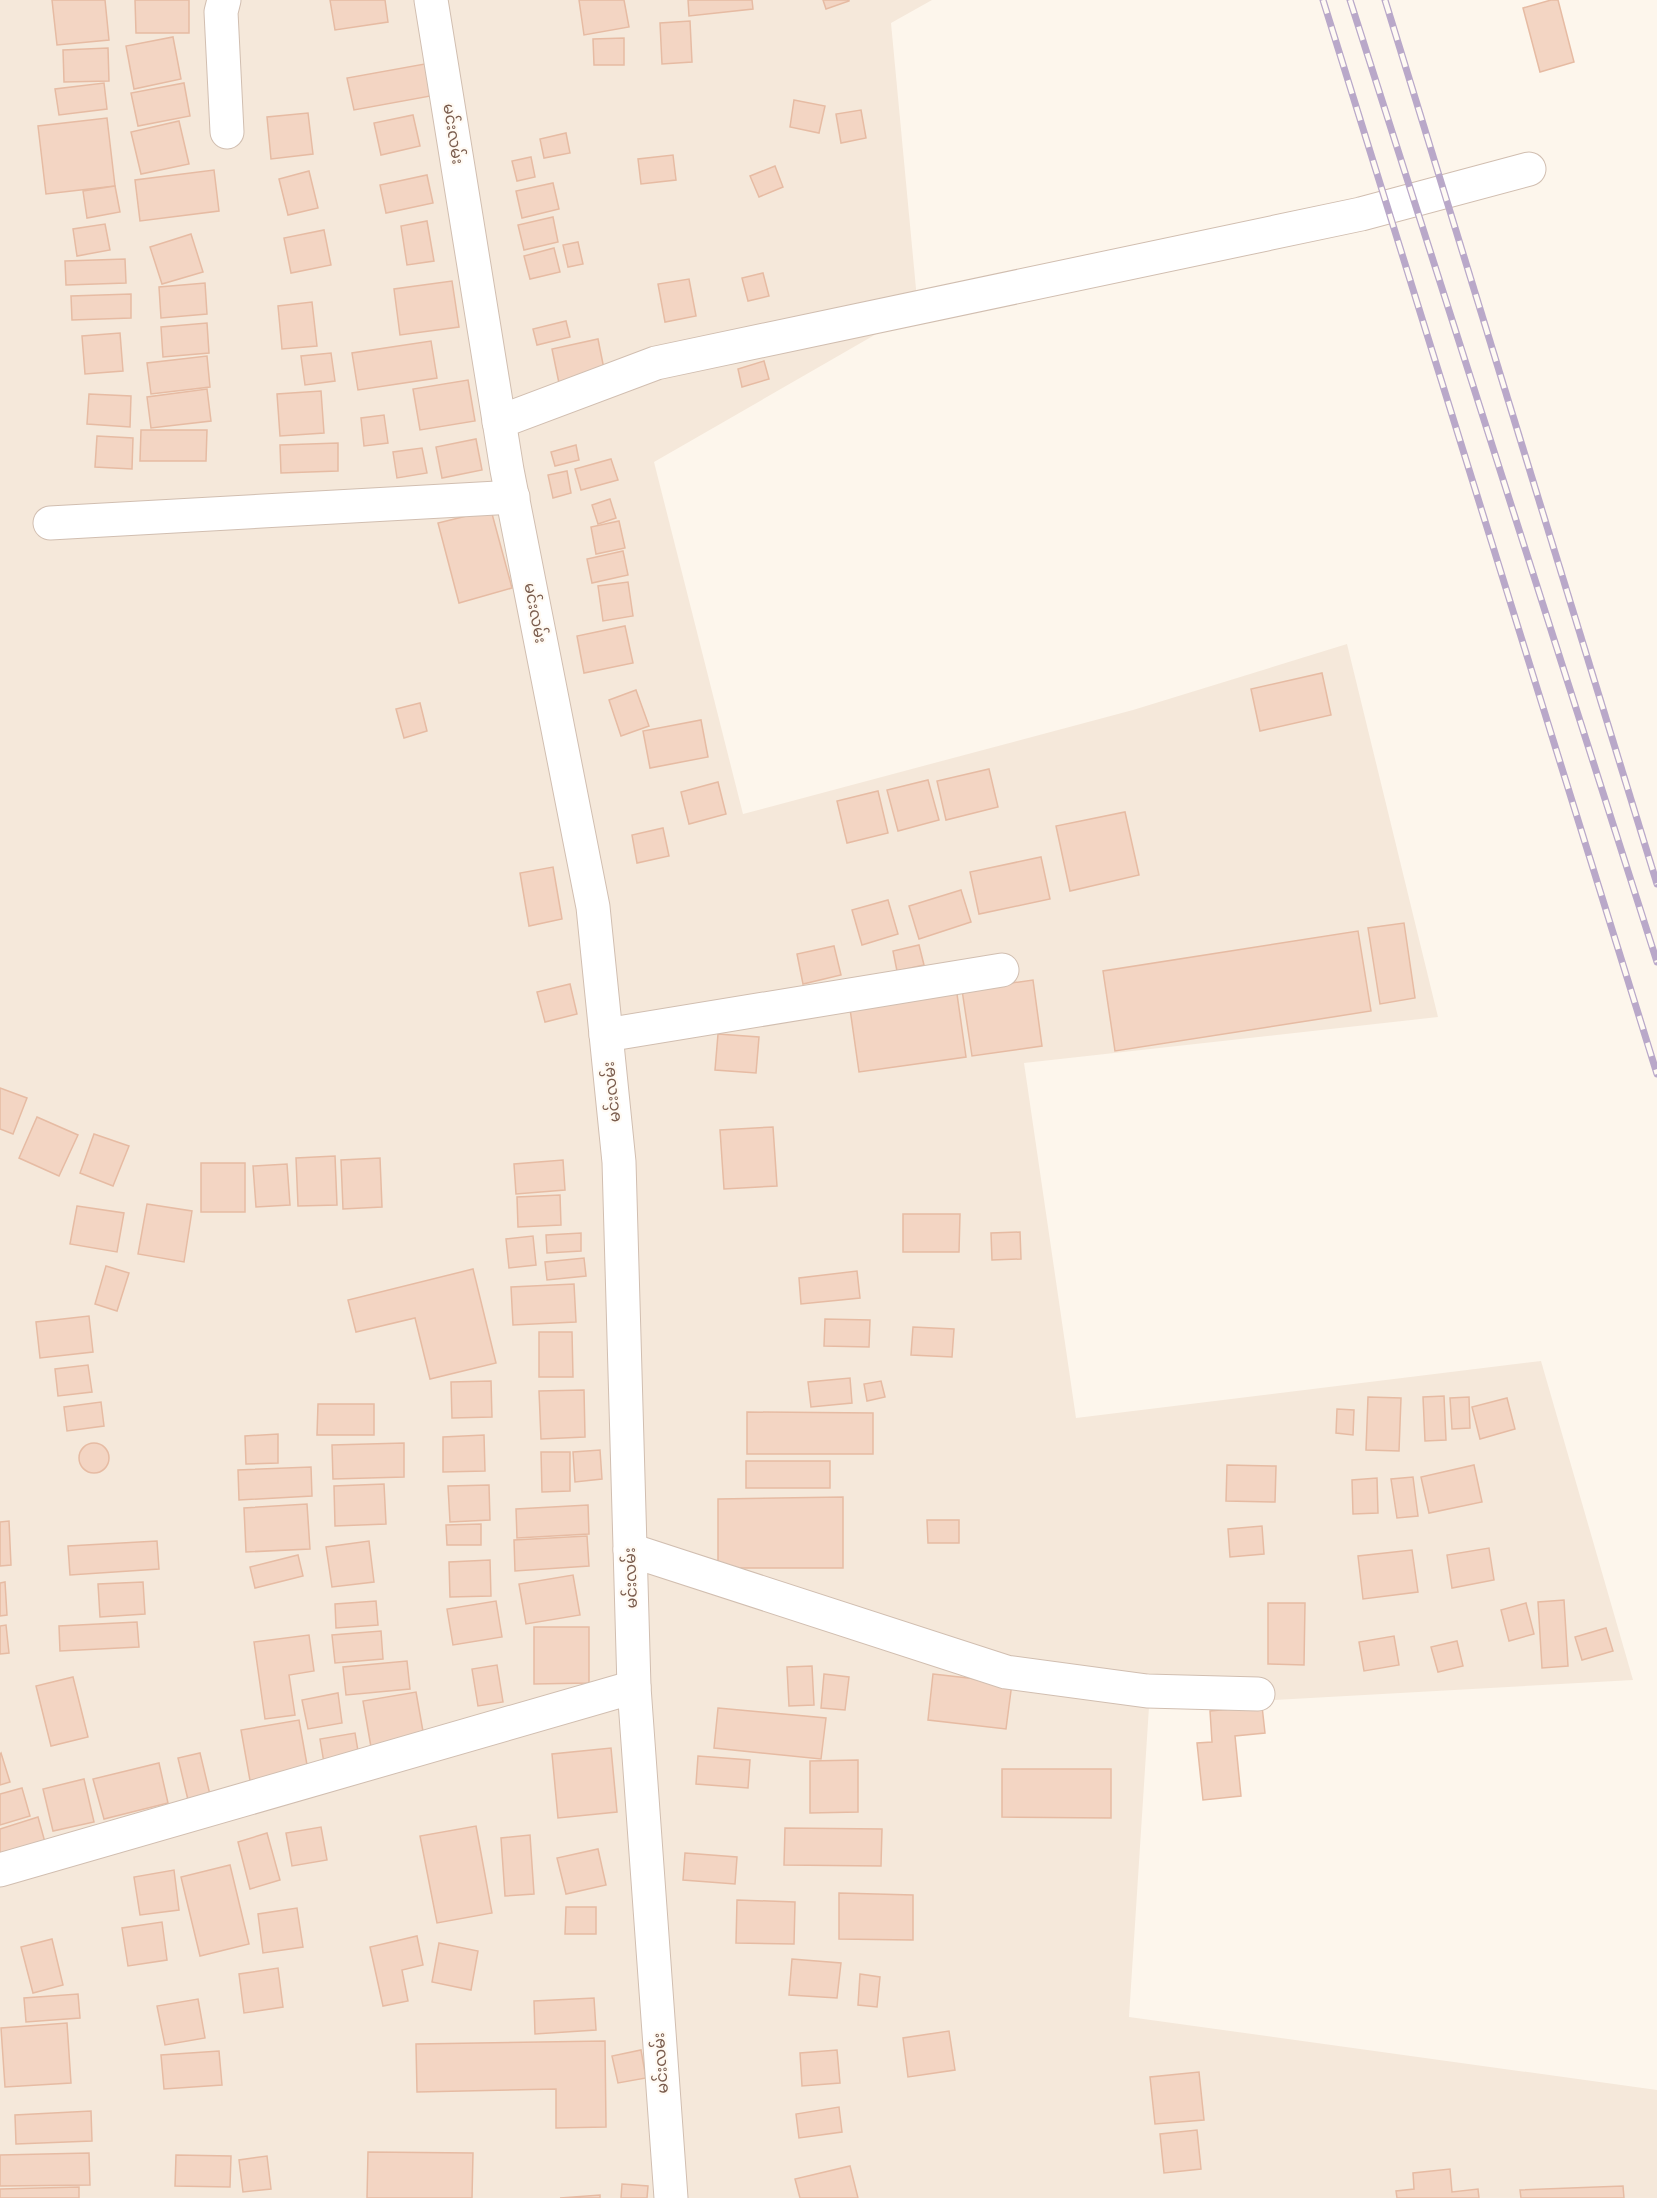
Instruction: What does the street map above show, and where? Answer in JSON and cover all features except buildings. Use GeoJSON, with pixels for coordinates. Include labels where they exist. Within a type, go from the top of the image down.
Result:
{"type":"FeatureCollection","features":[{"type":"Feature","properties":{"kind":"street"},"geometry":{"type":"LineString","coordinates":[[224,0],[221,12],[227,132]]}},
{"type":"Feature","properties":{"kind":"street","name":"မင်းလမ်း"},"geometry":{"type":"LineString","coordinates":[[431,0],[513,497],[593,907],[619,1162],[634,1687],[671,2198]]}},
{"type":"Feature","properties":{"kind":"street"},"geometry":{"type":"LineString","coordinates":[[500,422],[656,363],[1361,214],[1529,169]]}},
{"type":"Feature","properties":{"kind":"street"},"geometry":{"type":"LineString","coordinates":[[50,523],[513,497]]}},
{"type":"Feature","properties":{"kind":"street"},"geometry":{"type":"LineString","coordinates":[[606,1035],[1002,970]]}},
{"type":"Feature","properties":{"kind":"street"},"geometry":{"type":"LineString","coordinates":[[630,1550],[1006,1672],[1148,1691],[1258,1694]]}},
{"type":"Feature","properties":{"kind":"street"},"geometry":{"type":"LineString","coordinates":[[0,1870],[634,1687]]}},
{"type":"Feature","properties":{"kind":"shaded area"},"geometry":{"type":"Polygon","coordinates":[[[0,0],[932,0],[891,23],[918,310],[654,462],[743,814],[1133,710],[1347,644],[1438,1017],[1024,1063],[1076,1418],[1541,1361],[1633,1680],[1149,1707],[1129,2017],[1657,2090],[1657,2198],[0,2198],[0,0]]]}},
{"type":"Feature","properties":{"kind":"railway"},"geometry":{"type":"LineString","coordinates":[[1323,0],[1657,1074]]}},
{"type":"Feature","properties":{"kind":"railway"},"geometry":{"type":"LineString","coordinates":[[1350,0],[1657,962]]}},
{"type":"Feature","properties":{"kind":"railway"},"geometry":{"type":"LineString","coordinates":[[1385,0],[1657,884]]}}]}
